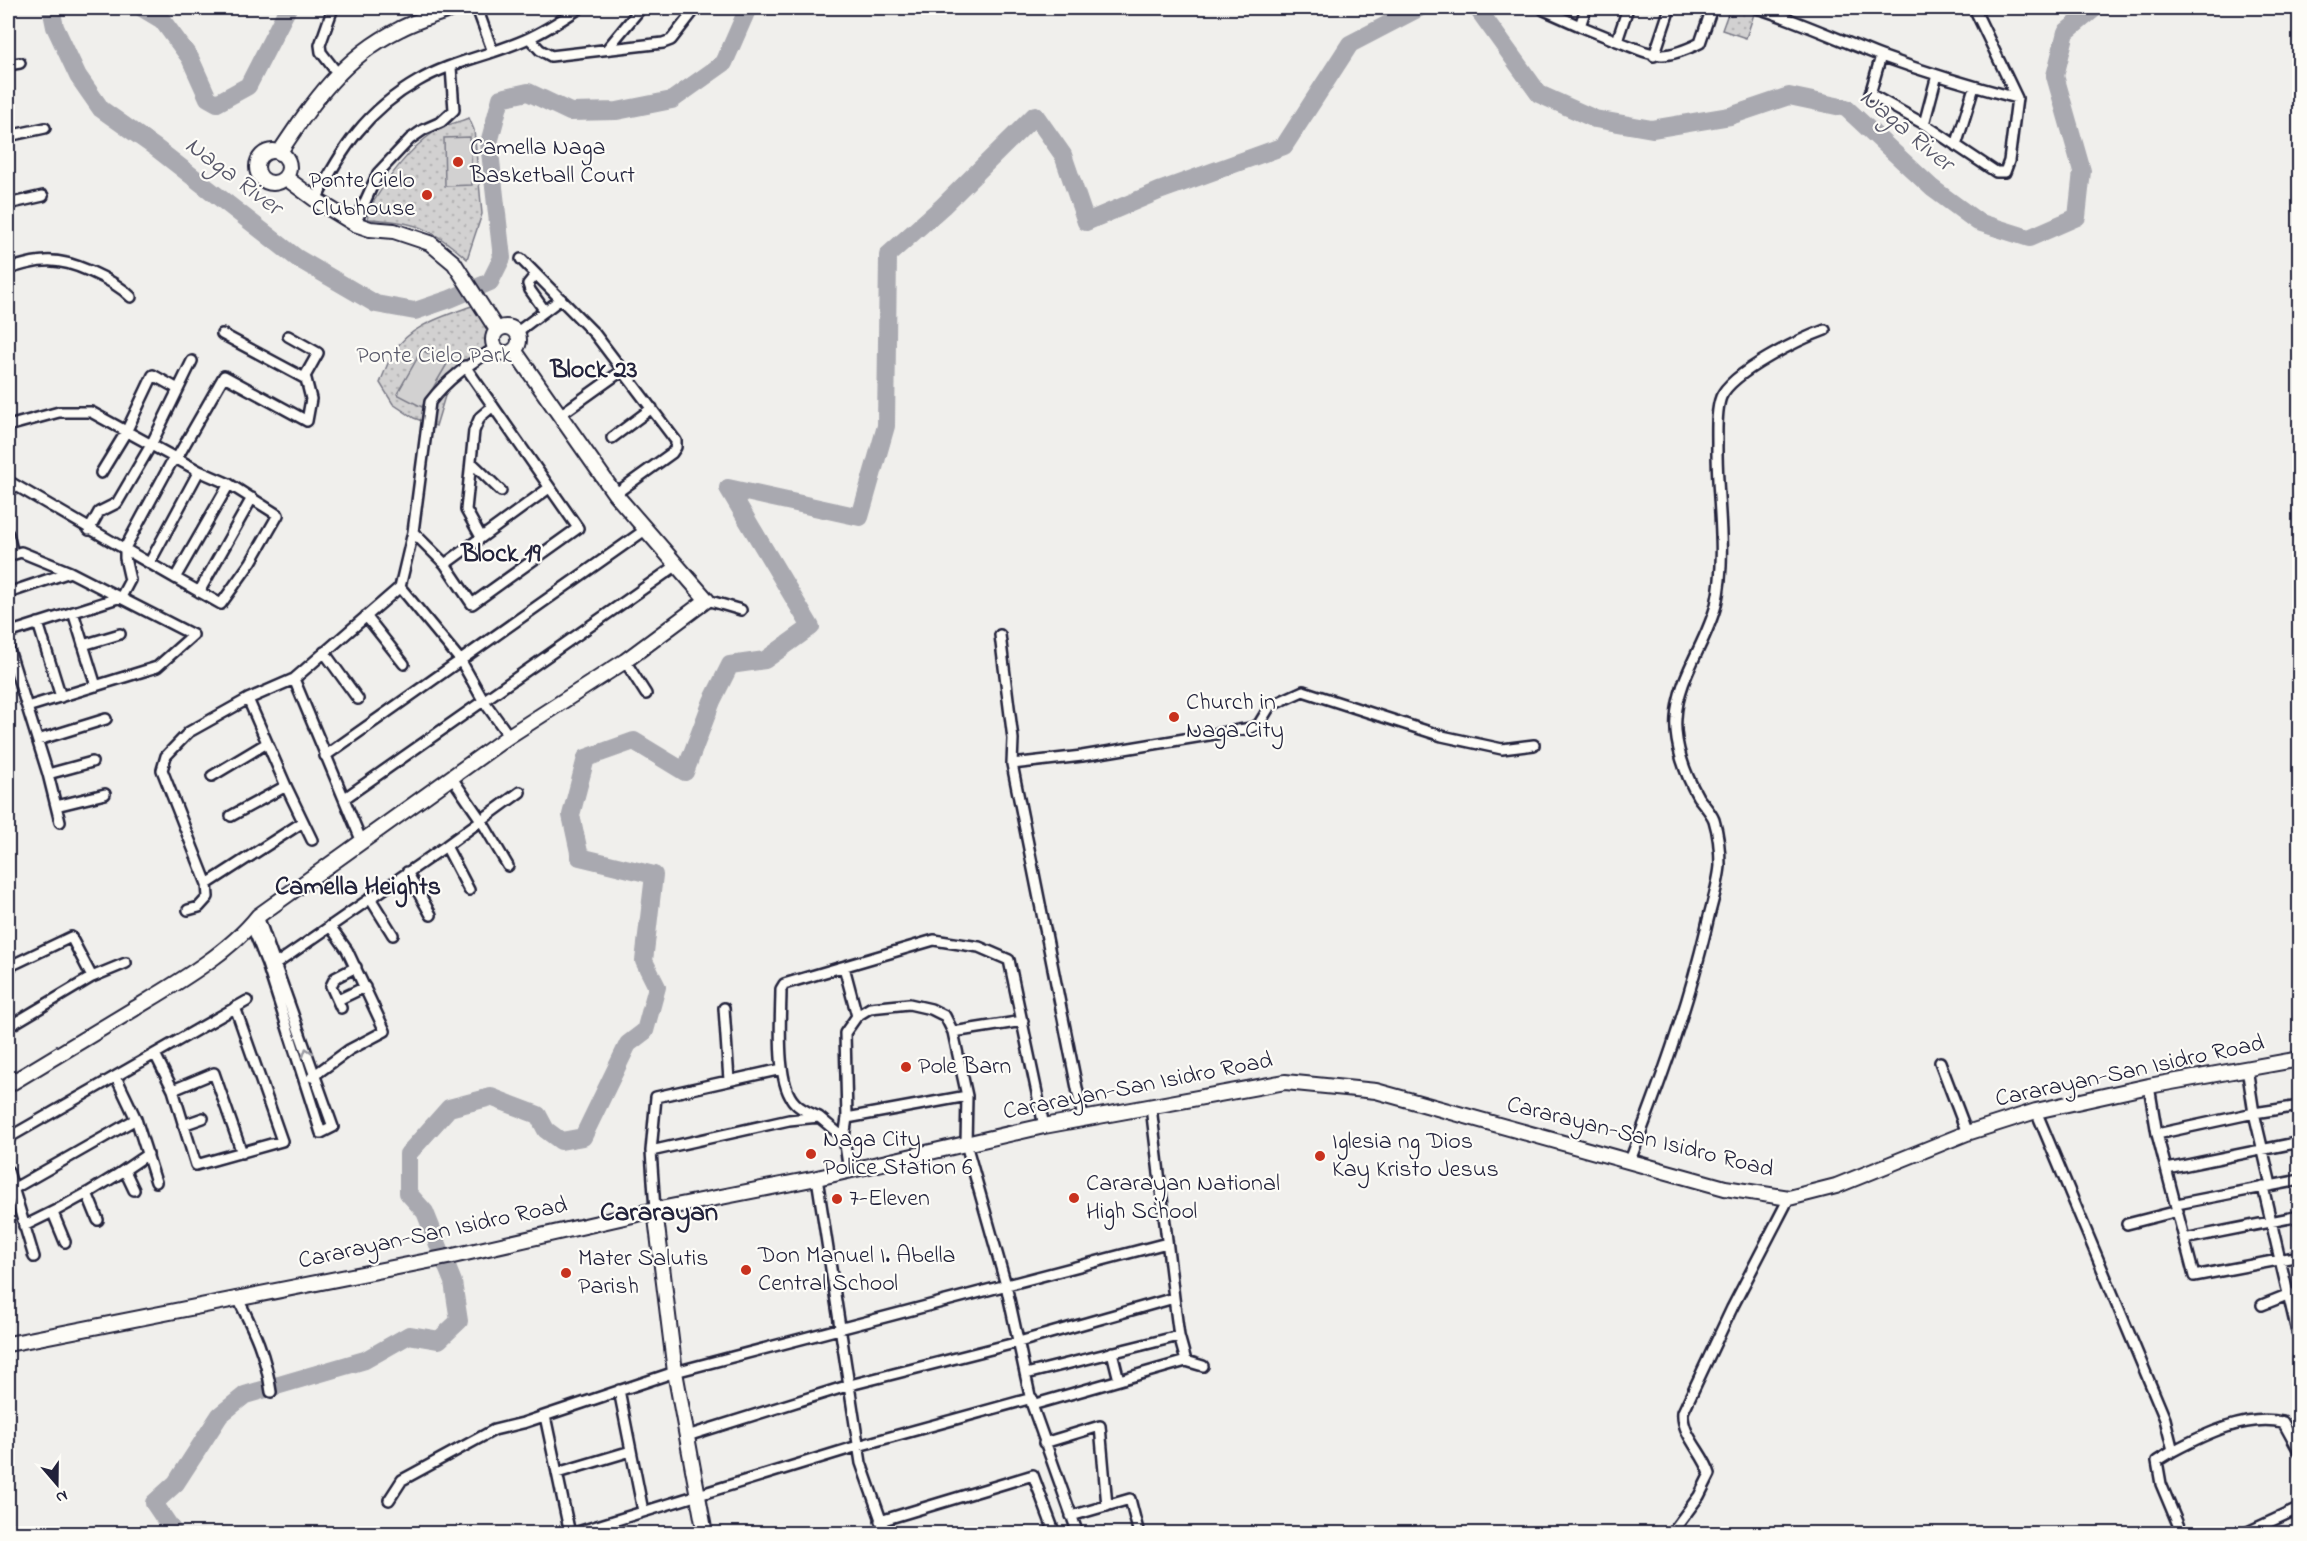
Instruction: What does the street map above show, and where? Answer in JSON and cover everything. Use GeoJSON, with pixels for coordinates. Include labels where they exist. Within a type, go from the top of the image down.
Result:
{"type":"FeatureCollection","features":[{"type":"Feature","properties":{"kind":"main road"},"geometry":{"type":"LineString","coordinates":[[279,153],[316,97],[338,74],[378,42],[400,28],[456,8]]}},
{"type":"Feature","properties":{"kind":"main road"},"geometry":{"type":"LineString","coordinates":[[279,153],[289,164],[286,178],[270,183],[260,177],[258,165],[263,155],[279,153]]}},
{"type":"Feature","properties":{"kind":"main road"},"geometry":{"type":"LineString","coordinates":[[286,178],[355,224],[370,229],[393,231],[430,243],[446,255],[460,272],[497,330]]}},
{"type":"Feature","properties":{"kind":"main road"},"geometry":{"type":"LineString","coordinates":[[508,326],[517,332],[519,340],[514,351],[502,352],[495,348],[493,340],[497,330],[508,326]]}},
{"type":"Feature","properties":{"kind":"main road"},"geometry":{"type":"LineString","coordinates":[[8,1085],[180,981],[211,959],[255,920],[362,842],[509,736],[626,661],[707,600],[615,494],[514,351]]}},
{"type":"Feature","properties":{"kind":"main road","name":"Cararayan-San Isidro Road"},"geometry":{"type":"LineString","coordinates":[[8,1344],[237,1297],[434,1260],[655,1210],[849,1171],[1044,1126],[1285,1082],[1376,1091],[1725,1188],[1789,1198],[1836,1186],[1967,1133],[2036,1111],[2149,1086],[2300,1059]]}},
{"type":"Feature","properties":{"kind":"main road"},"geometry":{"type":"LineString","coordinates":[[655,1210],[675,1372],[705,1533]]}},
{"type":"Feature","properties":{"kind":"street"},"geometry":{"type":"LineString","coordinates":[[333,8],[320,45],[321,51],[338,74]]}},
{"type":"Feature","properties":{"kind":"street"},"geometry":{"type":"LineString","coordinates":[[477,8],[493,52]]}},
{"type":"Feature","properties":{"kind":"street"},"geometry":{"type":"LineString","coordinates":[[316,200],[333,165],[346,145],[374,113],[393,97],[420,80],[529,38],[580,8]]}},
{"type":"Feature","properties":{"kind":"street"},"geometry":{"type":"LineString","coordinates":[[607,49],[641,8]]}},
{"type":"Feature","properties":{"kind":"street"},"geometry":{"type":"LineString","coordinates":[[529,38],[540,50],[551,56],[663,43],[671,40],[696,8]]}},
{"type":"Feature","properties":{"kind":"street"},"geometry":{"type":"LineString","coordinates":[[1544,8],[1580,26],[1654,56],[1677,54],[1700,43],[1712,8]]}},
{"type":"Feature","properties":{"kind":"street"},"geometry":{"type":"LineString","coordinates":[[1580,26],[1586,8]]}},
{"type":"Feature","properties":{"kind":"street"},"geometry":{"type":"LineString","coordinates":[[1617,41],[1628,8]]}},
{"type":"Feature","properties":{"kind":"street"},"geometry":{"type":"LineString","coordinates":[[1654,56],[1670,8]]}},
{"type":"Feature","properties":{"kind":"street"},"geometry":{"type":"LineString","coordinates":[[1757,8],[1797,21],[1881,56],[1974,87],[2017,98]]}},
{"type":"Feature","properties":{"kind":"street"},"geometry":{"type":"LineString","coordinates":[[1881,56],[1870,94],[1924,124],[1996,172],[2005,172],[2009,161],[2017,98],[1974,8]]}},
{"type":"Feature","properties":{"kind":"street"},"geometry":{"type":"LineString","coordinates":[[8,65],[20,63]]}},
{"type":"Feature","properties":{"kind":"street"},"geometry":{"type":"LineString","coordinates":[[355,224],[378,173],[410,139],[441,122],[453,110],[451,67]]}},
{"type":"Feature","properties":{"kind":"street"},"geometry":{"type":"LineString","coordinates":[[1924,124],[1937,75]]}},
{"type":"Feature","properties":{"kind":"street"},"geometry":{"type":"LineString","coordinates":[[1956,146],[1974,87]]}},
{"type":"Feature","properties":{"kind":"street"},"geometry":{"type":"LineString","coordinates":[[8,136],[45,128]]}},
{"type":"Feature","properties":{"kind":"street"},"geometry":{"type":"LineString","coordinates":[[8,204],[43,196]]}},
{"type":"Feature","properties":{"kind":"street"},"geometry":{"type":"LineString","coordinates":[[521,259],[596,334],[676,441],[676,447],[672,453],[615,494]]}},
{"type":"Feature","properties":{"kind":"street"},"geometry":{"type":"LineString","coordinates":[[8,269],[45,261],[58,262],[108,279],[131,297]]}},
{"type":"Feature","properties":{"kind":"street"},"geometry":{"type":"LineString","coordinates":[[536,274],[528,284],[544,311]]}},
{"type":"Feature","properties":{"kind":"street"},"geometry":{"type":"LineString","coordinates":[[517,332],[561,299]]}},
{"type":"Feature","properties":{"kind":"street"},"geometry":{"type":"LineString","coordinates":[[1629,1163],[1669,1061],[1678,1023],[1700,953],[1720,866],[1713,819],[1697,795],[1682,765],[1676,718],[1685,675],[1700,649],[1716,605],[1723,555],[1716,482],[1717,423],[1721,396],[1737,378],[1798,340],[1825,330]]}},
{"type":"Feature","properties":{"kind":"street"},"geometry":{"type":"LineString","coordinates":[[8,633],[121,597],[130,580],[125,548],[171,463],[177,458],[224,376],[307,421],[311,399],[304,378],[222,334]]}},
{"type":"Feature","properties":{"kind":"street"},"geometry":{"type":"LineString","coordinates":[[288,336],[318,352],[304,378]]}},
{"type":"Feature","properties":{"kind":"street"},"geometry":{"type":"LineString","coordinates":[[188,910],[199,907],[208,897],[207,884],[162,770],[166,756],[189,732],[248,699],[294,679],[400,587],[413,532],[430,402],[443,384],[465,366],[495,348]]}},
{"type":"Feature","properties":{"kind":"street"},"geometry":{"type":"LineString","coordinates":[[89,530],[99,512],[117,503],[151,446],[192,361]]}},
{"type":"Feature","properties":{"kind":"street"},"geometry":{"type":"LineString","coordinates":[[413,532],[445,564],[472,604],[578,528],[465,366]]}},
{"type":"Feature","properties":{"kind":"street"},"geometry":{"type":"LineString","coordinates":[[560,415],[623,370]]}},
{"type":"Feature","properties":{"kind":"street"},"geometry":{"type":"LineString","coordinates":[[101,473],[126,432],[153,375],[178,389]]}},
{"type":"Feature","properties":{"kind":"street"},"geometry":{"type":"LineString","coordinates":[[481,537],[466,510],[474,431],[480,417],[493,406]]}},
{"type":"Feature","properties":{"kind":"street"},"geometry":{"type":"LineString","coordinates":[[612,438],[652,408]]}},
{"type":"Feature","properties":{"kind":"street"},"geometry":{"type":"LineString","coordinates":[[8,426],[58,412],[91,412],[151,446],[229,484],[278,515],[251,562],[222,604],[89,530],[8,481]]}},
{"type":"Feature","properties":{"kind":"street"},"geometry":{"type":"LineString","coordinates":[[472,463],[501,491]]}},
{"type":"Feature","properties":{"kind":"street"},"geometry":{"type":"LineString","coordinates":[[150,562],[199,471]]}},
{"type":"Feature","properties":{"kind":"street"},"geometry":{"type":"LineString","coordinates":[[175,578],[229,484]]}},
{"type":"Feature","properties":{"kind":"street"},"geometry":{"type":"LineString","coordinates":[[445,564],[549,488]]}},
{"type":"Feature","properties":{"kind":"street"},"geometry":{"type":"LineString","coordinates":[[199,592],[252,498]]}},
{"type":"Feature","properties":{"kind":"street"},"geometry":{"type":"LineString","coordinates":[[326,756],[645,530]]}},
{"type":"Feature","properties":{"kind":"street"},"geometry":{"type":"LineString","coordinates":[[8,534],[10,555],[21,552],[70,572],[193,634],[157,667],[27,708]]}},
{"type":"Feature","properties":{"kind":"street"},"geometry":{"type":"LineString","coordinates":[[345,798],[677,565]]}},
{"type":"Feature","properties":{"kind":"street"},"geometry":{"type":"LineString","coordinates":[[8,593],[70,572]]}},
{"type":"Feature","properties":{"kind":"street"},"geometry":{"type":"LineString","coordinates":[[400,587],[461,661],[483,700],[509,736]]}},
{"type":"Feature","properties":{"kind":"street"},"geometry":{"type":"LineString","coordinates":[[707,600],[741,610]]}},
{"type":"Feature","properties":{"kind":"street"},"geometry":{"type":"LineString","coordinates":[[73,612],[96,686]]}},
{"type":"Feature","properties":{"kind":"street"},"geometry":{"type":"LineString","coordinates":[[366,616],[404,664]]}},
{"type":"Feature","properties":{"kind":"street"},"geometry":{"type":"LineString","coordinates":[[38,623],[61,697]]}},
{"type":"Feature","properties":{"kind":"street"},"geometry":{"type":"LineString","coordinates":[[82,645],[120,634]]}},
{"type":"Feature","properties":{"kind":"street"},"geometry":{"type":"LineString","coordinates":[[1000,635],[1013,739],[1012,764],[1083,1118]]}},
{"type":"Feature","properties":{"kind":"street"},"geometry":{"type":"LineString","coordinates":[[8,646],[38,740],[60,822]]}},
{"type":"Feature","properties":{"kind":"street"},"geometry":{"type":"LineString","coordinates":[[324,652],[357,699]]}},
{"type":"Feature","properties":{"kind":"street"},"geometry":{"type":"LineString","coordinates":[[626,661],[646,694]]}},
{"type":"Feature","properties":{"kind":"street"},"geometry":{"type":"LineString","coordinates":[[294,679],[362,842]]}},
{"type":"Feature","properties":{"kind":"street"},"geometry":{"type":"LineString","coordinates":[[1012,764],[1082,756],[1251,728],[1259,724],[1270,706],[1303,691],[1442,736],[1502,749],[1534,745]]}},
{"type":"Feature","properties":{"kind":"street"},"geometry":{"type":"LineString","coordinates":[[248,699],[312,840]]}},
{"type":"Feature","properties":{"kind":"street"},"geometry":{"type":"LineString","coordinates":[[38,740],[106,719]]}},
{"type":"Feature","properties":{"kind":"street"},"geometry":{"type":"LineString","coordinates":[[212,776],[267,743]]}},
{"type":"Feature","properties":{"kind":"street"},"geometry":{"type":"LineString","coordinates":[[48,774],[92,762]]}},
{"type":"Feature","properties":{"kind":"street"},"geometry":{"type":"LineString","coordinates":[[452,778],[481,820],[508,866]]}},
{"type":"Feature","properties":{"kind":"street"},"geometry":{"type":"LineString","coordinates":[[231,816],[286,786]]}},
{"type":"Feature","properties":{"kind":"street"},"geometry":{"type":"LineString","coordinates":[[271,964],[446,846],[520,792]]}},
{"type":"Feature","properties":{"kind":"street"},"geometry":{"type":"LineString","coordinates":[[56,806],[105,794]]}},
{"type":"Feature","properties":{"kind":"street"},"geometry":{"type":"LineString","coordinates":[[207,884],[303,822]]}},
{"type":"Feature","properties":{"kind":"street"},"geometry":{"type":"LineString","coordinates":[[446,846],[469,890]]}},
{"type":"Feature","properties":{"kind":"street"},"geometry":{"type":"LineString","coordinates":[[407,872],[431,915]]}},
{"type":"Feature","properties":{"kind":"street"},"geometry":{"type":"LineString","coordinates":[[370,898],[393,935]]}},
{"type":"Feature","properties":{"kind":"street"},"geometry":{"type":"LineString","coordinates":[[255,920],[316,1076],[333,1127],[321,1133],[271,964]]}},
{"type":"Feature","properties":{"kind":"street"},"geometry":{"type":"LineString","coordinates":[[304,1079],[316,1076],[349,1050],[385,1030],[347,950],[330,926]]}},
{"type":"Feature","properties":{"kind":"street"},"geometry":{"type":"LineString","coordinates":[[8,967],[71,937],[92,977]]}},
{"type":"Feature","properties":{"kind":"street"},"geometry":{"type":"LineString","coordinates":[[844,1138],[819,1117],[806,1112],[794,1102],[787,1092],[782,1069],[781,989],[784,984],[934,940],[979,947],[1009,960],[1044,1126]]}},
{"type":"Feature","properties":{"kind":"street"},"geometry":{"type":"LineString","coordinates":[[8,1027],[92,977],[126,963]]}},
{"type":"Feature","properties":{"kind":"street"},"geometry":{"type":"LineString","coordinates":[[844,967],[857,1016]]}},
{"type":"Feature","properties":{"kind":"street"},"geometry":{"type":"LineString","coordinates":[[356,968],[335,978],[331,986],[340,1004],[365,987]]}},
{"type":"Feature","properties":{"kind":"street"},"geometry":{"type":"LineString","coordinates":[[8,1138],[247,1001]]}},
{"type":"Feature","properties":{"kind":"street"},"geometry":{"type":"LineString","coordinates":[[849,1171],[844,1138],[846,1118],[845,1033],[857,1016],[870,1008],[909,1004],[931,1009],[945,1016],[953,1032],[967,1096],[966,1144],[1005,1285],[1032,1402],[1044,1443],[1078,1533]]}},
{"type":"Feature","properties":{"kind":"street"},"geometry":{"type":"LineString","coordinates":[[155,1054],[173,1090],[196,1165],[282,1141],[260,1072],[235,1007]]}},
{"type":"Feature","properties":{"kind":"street"},"geometry":{"type":"LineString","coordinates":[[724,1008],[729,1080]]}},
{"type":"Feature","properties":{"kind":"street"},"geometry":{"type":"LineString","coordinates":[[953,1032],[1023,1021]]}},
{"type":"Feature","properties":{"kind":"street"},"geometry":{"type":"LineString","coordinates":[[1940,1062],[1967,1133]]}},
{"type":"Feature","properties":{"kind":"street"},"geometry":{"type":"LineString","coordinates":[[2247,1068],[2287,1295],[2297,1332],[2300,1331]]}},
{"type":"Feature","properties":{"kind":"street"},"geometry":{"type":"LineString","coordinates":[[655,1210],[651,1151],[656,1097],[782,1069]]}},
{"type":"Feature","properties":{"kind":"street"},"geometry":{"type":"LineString","coordinates":[[173,1090],[214,1073],[242,1153]]}},
{"type":"Feature","properties":{"kind":"street"},"geometry":{"type":"LineString","coordinates":[[116,1077],[136,1119],[156,1182]]}},
{"type":"Feature","properties":{"kind":"street"},"geometry":{"type":"LineString","coordinates":[[2149,1086],[2157,1134],[2178,1207],[2194,1276],[2300,1256]]}},
{"type":"Feature","properties":{"kind":"street"},"geometry":{"type":"LineString","coordinates":[[846,1118],[967,1096]]}},
{"type":"Feature","properties":{"kind":"street"},"geometry":{"type":"LineString","coordinates":[[2157,1134],[2254,1113],[2300,1106]]}},
{"type":"Feature","properties":{"kind":"street"},"geometry":{"type":"LineString","coordinates":[[1151,1107],[1179,1336],[1186,1361]]}},
{"type":"Feature","properties":{"kind":"street"},"geometry":{"type":"LineString","coordinates":[[2036,1111],[2165,1419],[2173,1451]]}},
{"type":"Feature","properties":{"kind":"street"},"geometry":{"type":"LineString","coordinates":[[651,1151],[789,1120],[819,1117]]}},
{"type":"Feature","properties":{"kind":"street"},"geometry":{"type":"LineString","coordinates":[[183,1125],[203,1118]]}},
{"type":"Feature","properties":{"kind":"street"},"geometry":{"type":"LineString","coordinates":[[13,1189],[136,1119]]}},
{"type":"Feature","properties":{"kind":"street"},"geometry":{"type":"LineString","coordinates":[[2167,1169],[2300,1142]]}},
{"type":"Feature","properties":{"kind":"street"},"geometry":{"type":"LineString","coordinates":[[24,1226],[53,1213],[125,1171],[148,1154]]}},
{"type":"Feature","properties":{"kind":"street"},"geometry":{"type":"LineString","coordinates":[[8,1171],[34,1257]]}},
{"type":"Feature","properties":{"kind":"street"},"geometry":{"type":"LineString","coordinates":[[125,1171],[134,1190]]}},
{"type":"Feature","properties":{"kind":"street"},"geometry":{"type":"LineString","coordinates":[[817,1178],[861,1463],[886,1533]]}},
{"type":"Feature","properties":{"kind":"street"},"geometry":{"type":"LineString","coordinates":[[2127,1224],[2178,1207],[2300,1180]]}},
{"type":"Feature","properties":{"kind":"street"},"geometry":{"type":"LineString","coordinates":[[87,1193],[98,1220]]}},
{"type":"Feature","properties":{"kind":"street"},"geometry":{"type":"LineString","coordinates":[[1671,1533],[1699,1496],[1710,1474],[1708,1466],[1682,1422],[1683,1412],[1732,1308],[1789,1198]]}},
{"type":"Feature","properties":{"kind":"street"},"geometry":{"type":"LineString","coordinates":[[53,1213],[65,1242]]}},
{"type":"Feature","properties":{"kind":"street"},"geometry":{"type":"LineString","coordinates":[[2184,1239],[2300,1216]]}},
{"type":"Feature","properties":{"kind":"street"},"geometry":{"type":"LineString","coordinates":[[389,1500],[402,1480],[494,1430],[545,1416],[675,1372],[1167,1243]]}},
{"type":"Feature","properties":{"kind":"street"},"geometry":{"type":"LineString","coordinates":[[2262,1305],[2287,1295],[2300,1293]]}},
{"type":"Feature","properties":{"kind":"street"},"geometry":{"type":"LineString","coordinates":[[237,1297],[259,1341],[271,1392]]}},
{"type":"Feature","properties":{"kind":"street"},"geometry":{"type":"LineString","coordinates":[[687,1436],[850,1385],[1019,1342],[1174,1298]]}},
{"type":"Feature","properties":{"kind":"street"},"geometry":{"type":"LineString","coordinates":[[1026,1374],[1179,1336]]}},
{"type":"Feature","properties":{"kind":"street"},"geometry":{"type":"LineString","coordinates":[[1112,1352],[1119,1380]]}},
{"type":"Feature","properties":{"kind":"street"},"geometry":{"type":"LineString","coordinates":[[545,1416],[570,1533],[858,1446],[1186,1361],[1203,1366]]}},
{"type":"Feature","properties":{"kind":"street"},"geometry":{"type":"LineString","coordinates":[[619,1390],[643,1511]]}},
{"type":"Feature","properties":{"kind":"street"},"geometry":{"type":"LineString","coordinates":[[2182,1533],[2161,1484],[2157,1461],[2206,1434],[2266,1418],[2283,1422],[2300,1453]]}},
{"type":"Feature","properties":{"kind":"street"},"geometry":{"type":"LineString","coordinates":[[1044,1443],[1100,1426],[1107,1506]]}},
{"type":"Feature","properties":{"kind":"street"},"geometry":{"type":"LineString","coordinates":[[557,1473],[631,1450]]}},
{"type":"Feature","properties":{"kind":"street"},"geometry":{"type":"LineString","coordinates":[[880,1521],[1033,1475],[1055,1533]]}},
{"type":"Feature","properties":{"kind":"street"},"geometry":{"type":"LineString","coordinates":[[1071,1516],[1130,1500],[1139,1533]]}},
{"type":"Feature","properties":{"kind":"street"},"geometry":{"type":"LineString","coordinates":[[2243,1533],[2300,1508]]}},
{"type":"Feature","properties":{"kind":"green space"},"geometry":{"type":"Polygon","coordinates":[[[1730,8],[1746,8],[1755,11],[1746,38],[1722,30],[1730,8]]]}},
{"type":"Feature","properties":{"kind":"green space"},"geometry":{"type":"Polygon","coordinates":[[[469,118],[474,130],[482,214],[467,259],[455,248],[422,228],[398,222],[368,219],[367,213],[381,190],[396,169],[423,140],[438,130],[469,118]]]}},
{"type":"Feature","properties":{"kind":"green space","name":"Camella Naga Basketball Court"},"geometry":{"type":"Polygon","coordinates":[[[470,137],[472,185],[445,186],[444,138],[470,137]]]}},
{"type":"Feature","properties":{"kind":"green space","name":"Ponte Cielo Park"},"geometry":{"type":"Polygon","coordinates":[[[477,304],[492,331],[490,345],[481,362],[448,386],[436,426],[414,418],[393,404],[380,383],[391,356],[400,343],[430,322],[477,304]]]}},
{"type":"Feature","properties":{"kind":"green space"},"geometry":{"type":"Polygon","coordinates":[[[422,350],[447,364],[422,407],[397,394],[422,350]]]}},
{"type":"Feature","properties":{"kind":"waterway","name":"Naga River"},"geometry":{"type":"LineString","coordinates":[[51,8],[55,27],[78,76],[101,109],[156,148],[297,258],[376,304],[415,311],[490,282],[502,258],[489,143],[501,98],[528,92],[570,112],[617,111],[672,100],[724,63],[748,8]]}},
{"type":"Feature","properties":{"kind":"waterway","name":"Naga River"},"geometry":{"type":"LineString","coordinates":[[142,8],[162,20],[190,58],[208,98],[217,103],[248,86],[288,8]]}},
{"type":"Feature","properties":{"kind":"waterway"},"geometry":{"type":"LineString","coordinates":[[175,1534],[154,1503],[176,1483],[220,1415],[245,1395],[365,1360],[409,1335],[439,1340],[459,1321],[453,1282],[425,1212],[408,1193],[408,1154],[449,1108],[491,1097],[538,1115],[546,1130],[561,1141],[583,1137],[628,1044],[645,1031],[657,987],[644,961],[654,875],[580,857],[571,815],[586,758],[634,741],[685,772],[712,701],[730,665],[765,660],[811,627],[728,488],[860,517],[886,426],[888,255],[943,206],[1035,115],[1063,155],[1086,222],[1159,191],[1284,146],[1350,44],[1419,8]]}},
{"type":"Feature","properties":{"kind":"waterway","name":"Naga River"},"geometry":{"type":"LineString","coordinates":[[1477,8],[1539,94],[1595,119],[1652,129],[1730,116],[1789,96],[1846,108],[1932,188],[1978,222],[2029,238],[2077,217],[2082,171],[2055,76],[2066,32],[2095,8]]}},
{"type":"Feature","properties":{"kind":"place","name":"Camella Naga Basketball Court"},"geometry":{"type":"Point","coordinates":[458,162]}},
{"type":"Feature","properties":{"kind":"place","name":"Ponte Cielo Clubhouse"},"geometry":{"type":"Point","coordinates":[427,195]}},
{"type":"Feature","properties":{"kind":"place","name":"Church in Naga City"},"geometry":{"type":"Point","coordinates":[1174,717]}},
{"type":"Feature","properties":{"kind":"place","name":"Pole Barn"},"geometry":{"type":"Point","coordinates":[906,1067]}},
{"type":"Feature","properties":{"kind":"place","name":"Naga City Police Station 6"},"geometry":{"type":"Point","coordinates":[811,1154]}},
{"type":"Feature","properties":{"kind":"place","name":"Iglesia ng Dios Kay Kristo Jesus"},"geometry":{"type":"Point","coordinates":[1320,1156]}},
{"type":"Feature","properties":{"kind":"place","name":"Cararayan National High School"},"geometry":{"type":"Point","coordinates":[1074,1198]}},
{"type":"Feature","properties":{"kind":"place","name":"7-Eleven"},"geometry":{"type":"Point","coordinates":[837,1199]}},
{"type":"Feature","properties":{"kind":"place","name":"Don Manuel I. Abella Central School"},"geometry":{"type":"Point","coordinates":[746,1270]}},
{"type":"Feature","properties":{"kind":"place","name":"Mater Salutis Parish"},"geometry":{"type":"Point","coordinates":[566,1273]}},
{"type":"Feature","properties":{"kind":"district","name":"Block 23"},"geometry":{"type":"Point","coordinates":[594,371]}},
{"type":"Feature","properties":{"kind":"district","name":"Block 19"},"geometry":{"type":"Point","coordinates":[501,555]}},
{"type":"Feature","properties":{"kind":"district","name":"Camella Heights"},"geometry":{"type":"Point","coordinates":[358,888]}},
{"type":"Feature","properties":{"kind":"district","name":"Cararayan"},"geometry":{"type":"Point","coordinates":[659,1213]}}]}
